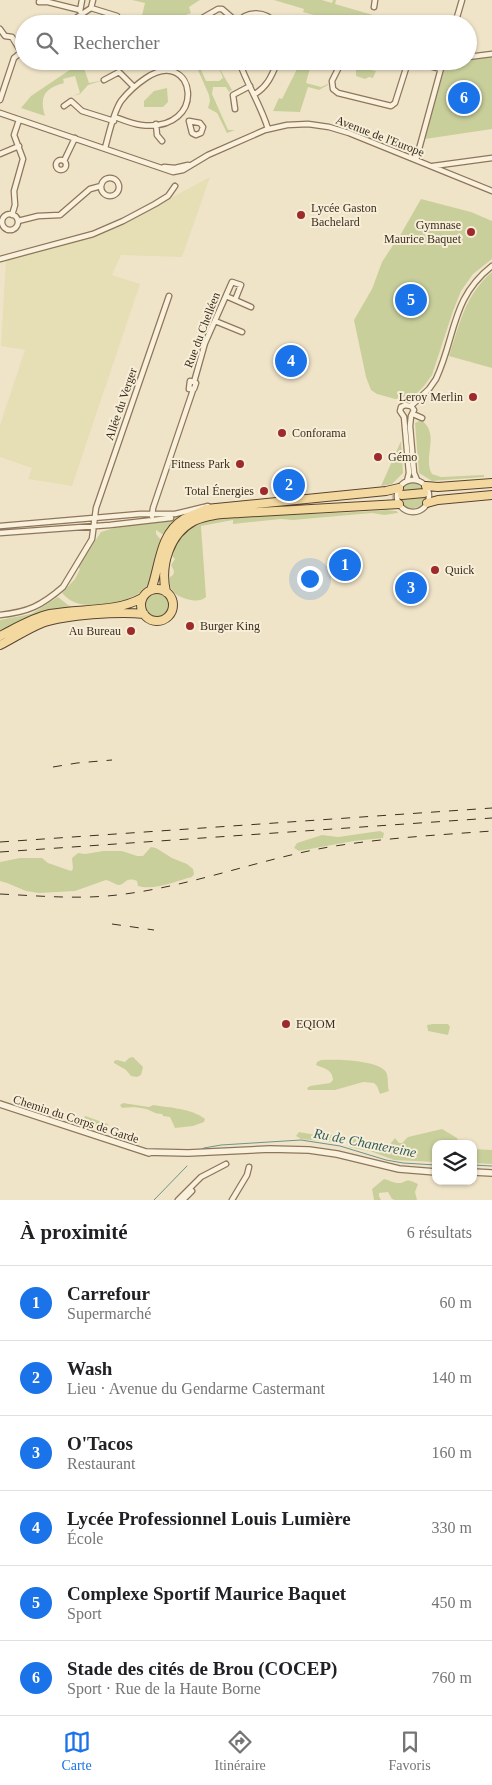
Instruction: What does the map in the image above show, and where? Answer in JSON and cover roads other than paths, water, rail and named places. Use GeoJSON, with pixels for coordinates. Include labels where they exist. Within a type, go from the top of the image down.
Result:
{"type":"FeatureCollection","features":[{"type":"Feature","properties":{"kind":"main road"},"geometry":{"type":"LineString","coordinates":[[425,495],[438,487],[492,483]]}},
{"type":"Feature","properties":{"kind":"main road"},"geometry":{"type":"LineString","coordinates":[[434,494],[492,489]]}},
{"type":"Feature","properties":{"kind":"main road"},"geometry":{"type":"LineString","coordinates":[[166,592],[164,579],[166,558],[173,541],[184,528],[194,522],[241,509],[386,491],[400,496]]}},
{"type":"Feature","properties":{"kind":"main road"},"geometry":{"type":"LineString","coordinates":[[241,509],[400,496],[425,495],[443,500],[492,495]]}},
{"type":"Feature","properties":{"kind":"main road"},"geometry":{"type":"LineString","coordinates":[[0,636],[49,614],[128,605],[142,598],[151,590],[167,538],[182,520],[206,509],[241,509],[392,497],[196,514]]}},
{"type":"Feature","properties":{"kind":"main road"},"geometry":{"type":"LineString","coordinates":[[142,598],[141,606],[144,614],[150,619],[155,621],[168,617],[173,605],[171,597],[160,589],[151,590]]}},
{"type":"Feature","properties":{"kind":"main road"},"geometry":{"type":"LineString","coordinates":[[0,645],[36,626],[56,620],[110,614],[144,614]]}},
{"type":"Feature","properties":{"kind":"street"},"geometry":{"type":"LineString","coordinates":[[79,12],[82,0]]}},
{"type":"Feature","properties":{"kind":"street"},"geometry":{"type":"LineString","coordinates":[[91,8],[93,0]]}},
{"type":"Feature","properties":{"kind":"street"},"geometry":{"type":"LineString","coordinates":[[374,7],[375,0]]}},
{"type":"Feature","properties":{"kind":"street"},"geometry":{"type":"LineString","coordinates":[[458,15],[462,0]]}},
{"type":"Feature","properties":{"kind":"street"},"geometry":{"type":"LineString","coordinates":[[39,2],[48,2],[79,12]]}},
{"type":"Feature","properties":{"kind":"street"},"geometry":{"type":"LineString","coordinates":[[76,15],[91,8],[114,15]]}},
{"type":"Feature","properties":{"kind":"street"},"geometry":{"type":"LineString","coordinates":[[208,15],[218,9],[222,9],[228,15]]}},
{"type":"Feature","properties":{"kind":"street"},"geometry":{"type":"LineString","coordinates":[[246,15],[259,13],[263,15]]}},
{"type":"Feature","properties":{"kind":"street"},"geometry":{"type":"LineString","coordinates":[[0,29],[5,36],[12,37],[15,41]]}},
{"type":"Feature","properties":{"kind":"street"},"geometry":{"type":"LineString","coordinates":[[477,56],[492,54]]}},
{"type":"Feature","properties":{"kind":"street"},"geometry":{"type":"LineString","coordinates":[[0,100],[15,57]]}},
{"type":"Feature","properties":{"kind":"street"},"geometry":{"type":"LineString","coordinates":[[64,106],[71,101],[82,111],[114,119],[139,125],[169,121],[181,114],[188,100],[186,87],[181,76],[171,70],[154,74],[134,87],[121,101],[114,119],[105,148]]}},
{"type":"Feature","properties":{"kind":"street"},"geometry":{"type":"LineString","coordinates":[[243,70],[262,110],[268,129]]}},
{"type":"Feature","properties":{"kind":"street"},"geometry":{"type":"LineString","coordinates":[[255,94],[268,83],[274,70]]}},
{"type":"Feature","properties":{"kind":"street"},"geometry":{"type":"LineString","coordinates":[[338,70],[331,85],[333,90],[338,93],[391,106],[395,103],[404,70]]}},
{"type":"Feature","properties":{"kind":"street"},"geometry":{"type":"LineString","coordinates":[[416,160],[441,70]]}},
{"type":"Feature","properties":{"kind":"street"},"geometry":{"type":"LineString","coordinates":[[104,80],[119,72],[134,87]]}},
{"type":"Feature","properties":{"kind":"street"},"geometry":{"type":"LineString","coordinates":[[0,76],[7,78]]}},
{"type":"Feature","properties":{"kind":"street"},"geometry":{"type":"LineString","coordinates":[[235,109],[233,95],[250,86]]}},
{"type":"Feature","properties":{"kind":"street","name":"Avenue de l'Europe"},"geometry":{"type":"LineString","coordinates":[[0,114],[162,167],[176,168],[190,165],[225,147],[268,129],[295,124],[329,127],[492,191]]}},
{"type":"Feature","properties":{"kind":"street"},"geometry":{"type":"LineString","coordinates":[[181,114],[189,121]]}},
{"type":"Feature","properties":{"kind":"street"},"geometry":{"type":"LineString","coordinates":[[12,215],[15,205],[14,191],[23,162],[22,154],[14,136],[19,120]]}},
{"type":"Feature","properties":{"kind":"street"},"geometry":{"type":"LineString","coordinates":[[156,124],[157,135],[162,141]]}},
{"type":"Feature","properties":{"kind":"street"},"geometry":{"type":"LineString","coordinates":[[64,161],[75,138]]}},
{"type":"Feature","properties":{"kind":"street"},"geometry":{"type":"LineString","coordinates":[[0,154],[18,146]]}},
{"type":"Feature","properties":{"kind":"street"},"geometry":{"type":"LineString","coordinates":[[437,169],[492,158]]}},
{"type":"Feature","properties":{"kind":"street"},"geometry":{"type":"LineString","coordinates":[[431,166],[451,165]]}},
{"type":"Feature","properties":{"kind":"street"},"geometry":{"type":"LineString","coordinates":[[450,174],[451,165]]}},
{"type":"Feature","properties":{"kind":"street"},"geometry":{"type":"LineString","coordinates":[[18,221],[60,214],[90,188],[101,186],[105,180],[112,178],[117,181],[119,189],[116,194],[110,196],[104,194],[101,186]]}},
{"type":"Feature","properties":{"kind":"street"},"geometry":{"type":"LineString","coordinates":[[0,259],[93,234],[123,221],[168,196],[175,186]]}},
{"type":"Feature","properties":{"kind":"street"},"geometry":{"type":"LineString","coordinates":[[12,215],[7,215],[4,219],[3,224],[6,228],[10,230],[15,228],[18,221]]}},
{"type":"Feature","properties":{"kind":"street"},"geometry":{"type":"LineString","coordinates":[[12,215],[18,221]]}},
{"type":"Feature","properties":{"kind":"street"},"geometry":{"type":"LineString","coordinates":[[411,406],[429,389],[436,379],[465,296],[476,280],[492,266]]}},
{"type":"Feature","properties":{"kind":"street","name":"Rue du Chelléen"},"geometry":{"type":"LineString","coordinates":[[153,516],[196,384],[194,382],[205,343],[232,282],[241,286],[235,300]]}},
{"type":"Feature","properties":{"kind":"street","name":"Allée du Verger"},"geometry":{"type":"LineString","coordinates":[[0,615],[28,611],[63,587],[92,539],[96,508],[169,296]]}},
{"type":"Feature","properties":{"kind":"street"},"geometry":{"type":"LineString","coordinates":[[226,296],[251,306]]}},
{"type":"Feature","properties":{"kind":"street"},"geometry":{"type":"LineString","coordinates":[[215,320],[242,332]]}},
{"type":"Feature","properties":{"kind":"street"},"geometry":{"type":"LineString","coordinates":[[407,404],[411,406],[413,409],[414,473],[425,495],[420,510],[412,512],[405,510],[400,496],[409,473],[404,417],[401,413],[402,407],[407,404]]}},
{"type":"Feature","properties":{"kind":"street"},"geometry":{"type":"LineString","coordinates":[[404,417],[412,415],[422,418]]}},
{"type":"Feature","properties":{"kind":"street"},"geometry":{"type":"LineString","coordinates":[[407,481],[417,480]]}},
{"type":"Feature","properties":{"kind":"street"},"geometry":{"type":"LineString","coordinates":[[0,533],[94,526],[180,513],[198,507],[214,505],[241,509]]}},
{"type":"Feature","properties":{"kind":"street"},"geometry":{"type":"LineString","coordinates":[[0,527],[94,519],[153,516],[171,518]]}},
{"type":"Feature","properties":{"kind":"street"},"geometry":{"type":"LineString","coordinates":[[57,528],[63,525],[89,524],[94,519]]}},
{"type":"Feature","properties":{"kind":"street","name":"Chemin du Corps de Garde"},"geometry":{"type":"LineString","coordinates":[[0,1104],[146,1152],[164,1156],[219,1154],[270,1149],[309,1150],[336,1154],[399,1169],[432,1172]]}},
{"type":"Feature","properties":{"kind":"street"},"geometry":{"type":"LineString","coordinates":[[178,1200],[201,1177],[226,1164]]}},
{"type":"Feature","properties":{"kind":"street"},"geometry":{"type":"LineString","coordinates":[[232,1200],[247,1176],[249,1167]]}},
{"type":"Feature","properties":{"kind":"street"},"geometry":{"type":"LineString","coordinates":[[477,1172],[492,1173]]}},
{"type":"Feature","properties":{"kind":"street"},"geometry":{"type":"LineString","coordinates":[[183,1200],[192,1191]]}},
{"type":"Feature","properties":{"kind":"waterway","name":"Ru de Chantereine"},"geometry":{"type":"LineString","coordinates":[[201,1150],[221,1145],[301,1140],[340,1146],[386,1160],[432,1165]]}},
{"type":"Feature","properties":{"kind":"waterway","name":"Ru de Chantereine"},"geometry":{"type":"LineString","coordinates":[[477,1165],[492,1166]]}},
{"type":"Feature","properties":{"kind":"waterway","name":"Ru de Chantereine"},"geometry":{"type":"LineString","coordinates":[[154,1200],[187,1166]]}},
{"type":"Feature","properties":{"kind":"tunnel"},"geometry":{"type":"LineString","coordinates":[[424,496],[434,496]]}},
{"type":"Feature","properties":{"kind":"tunnel"},"geometry":{"type":"LineString","coordinates":[[392,499],[402,498]]}},
{"type":"Feature","properties":{"kind":"railway"},"geometry":{"type":"LineString","coordinates":[[53,767],[112,760]]}},
{"type":"Feature","properties":{"kind":"railway"},"geometry":{"type":"LineString","coordinates":[[0,842],[492,808]]}},
{"type":"Feature","properties":{"kind":"railway"},"geometry":{"type":"LineString","coordinates":[[0,852],[492,818]]}},
{"type":"Feature","properties":{"kind":"railway"},"geometry":{"type":"LineString","coordinates":[[0,894],[79,897],[110,896],[176,885],[278,858],[329,847],[390,839],[492,831]]}},
{"type":"Feature","properties":{"kind":"railway"},"geometry":{"type":"LineString","coordinates":[[112,924],[154,930]]}},
{"type":"Feature","properties":{"kind":"place","name":"Stade des cités de Brou (COCEP)"},"geometry":{"type":"Point","coordinates":[464,98]}},
{"type":"Feature","properties":{"kind":"place","name":"Lycée Gaston Bachelard"},"geometry":{"type":"Point","coordinates":[301,215]}},
{"type":"Feature","properties":{"kind":"place","name":"Gymnase Maurice Baquet"},"geometry":{"type":"Point","coordinates":[471,232]}},
{"type":"Feature","properties":{"kind":"place","name":"Complexe Sportif Maurice Baquet"},"geometry":{"type":"Point","coordinates":[411,300]}},
{"type":"Feature","properties":{"kind":"place","name":"Lycée Professionnel Louis Lumière"},"geometry":{"type":"Point","coordinates":[291,361]}},
{"type":"Feature","properties":{"kind":"place","name":"Leroy Merlin"},"geometry":{"type":"Point","coordinates":[473,397]}},
{"type":"Feature","properties":{"kind":"place","name":"Conforama"},"geometry":{"type":"Point","coordinates":[282,433]}},
{"type":"Feature","properties":{"kind":"place","name":"Gémo"},"geometry":{"type":"Point","coordinates":[378,457]}},
{"type":"Feature","properties":{"kind":"place","name":"Fitness Park"},"geometry":{"type":"Point","coordinates":[240,464]}},
{"type":"Feature","properties":{"kind":"place","name":"Wash"},"geometry":{"type":"Point","coordinates":[289,485]}},
{"type":"Feature","properties":{"kind":"place","name":"Total Énergies"},"geometry":{"type":"Point","coordinates":[264,491]}},
{"type":"Feature","properties":{"kind":"place","name":"Carrefour"},"geometry":{"type":"Point","coordinates":[345,565]}},
{"type":"Feature","properties":{"kind":"place","name":"Quick"},"geometry":{"type":"Point","coordinates":[435,570]}},
{"type":"Feature","properties":{"kind":"place","name":"O'Tacos"},"geometry":{"type":"Point","coordinates":[411,588]}},
{"type":"Feature","properties":{"kind":"place","name":"Burger King"},"geometry":{"type":"Point","coordinates":[190,626]}},
{"type":"Feature","properties":{"kind":"place","name":"Au Bureau"},"geometry":{"type":"Point","coordinates":[131,631]}},
{"type":"Feature","properties":{"kind":"place","name":"EQIOM"},"geometry":{"type":"Point","coordinates":[286,1024]}}]}
